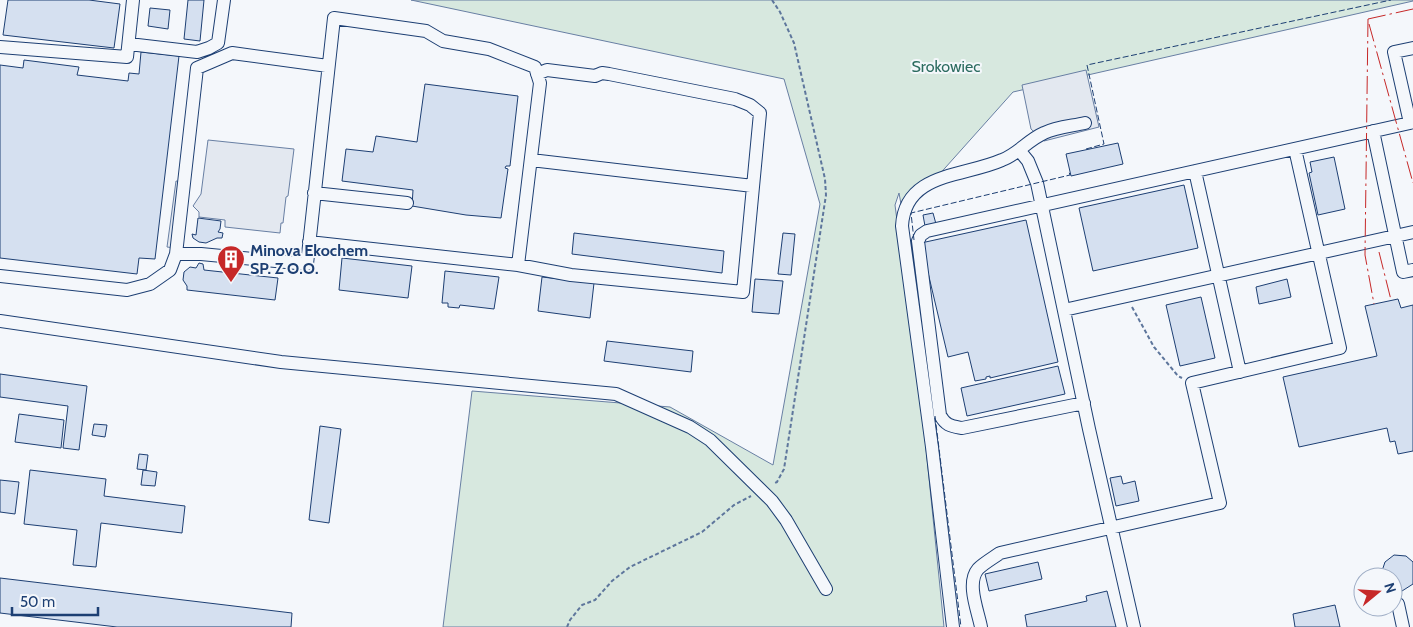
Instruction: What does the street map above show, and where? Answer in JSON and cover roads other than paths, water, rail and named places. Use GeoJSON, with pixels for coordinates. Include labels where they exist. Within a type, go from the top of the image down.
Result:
{"type":"FeatureCollection","features":[{"type":"Feature","properties":{"kind":"lane"},"geometry":{"type":"LineString","coordinates":[[0,47],[127,57],[133,0]]}},
{"type":"Feature","properties":{"kind":"lane"},"geometry":{"type":"LineString","coordinates":[[128,44],[197,52],[210,48],[218,43],[224,0]]}},
{"type":"Feature","properties":{"kind":"lane"},"geometry":{"type":"LineString","coordinates":[[176,254],[201,254],[307,264],[334,18],[426,31],[443,41],[489,49],[535,67],[540,83],[518,265]]}},
{"type":"Feature","properties":{"kind":"lane"},"geometry":{"type":"LineString","coordinates":[[1084,403],[962,428],[944,423],[940,415],[918,241],[921,235],[927,231],[1410,123],[1394,52],[1413,48]]}},
{"type":"Feature","properties":{"kind":"lane"},"geometry":{"type":"LineString","coordinates":[[0,276],[127,290],[150,284],[170,270],[176,254],[196,68],[232,53],[328,66]]}},
{"type":"Feature","properties":{"kind":"lane"},"geometry":{"type":"LineString","coordinates":[[309,242],[518,265],[571,275],[743,292],[760,113],[750,105],[735,100],[609,74],[602,73],[595,76],[547,70],[538,74]]}},
{"type":"Feature","properties":{"kind":"lane"},"geometry":{"type":"LineString","coordinates":[[953,627],[932,447],[902,226],[903,215],[906,204],[915,194],[938,178],[984,168],[1005,159],[1044,132],[1084,122]]}},
{"type":"Feature","properties":{"kind":"lane"},"geometry":{"type":"LineString","coordinates":[[1373,131],[1403,272],[1413,270]]}},
{"type":"Feature","properties":{"kind":"lane"},"geometry":{"type":"LineString","coordinates":[[981,627],[972,578],[978,569],[1000,553],[1220,503],[1192,383],[1340,348],[1295,149]]}},
{"type":"Feature","properties":{"kind":"lane"},"geometry":{"type":"LineString","coordinates":[[1019,150],[1028,161],[1037,183],[1134,627]]}},
{"type":"Feature","properties":{"kind":"lane"},"geometry":{"type":"LineString","coordinates":[[531,160],[753,186]]}},
{"type":"Feature","properties":{"kind":"lane"},"geometry":{"type":"LineString","coordinates":[[1195,171],[1240,372]]}},
{"type":"Feature","properties":{"kind":"lane"},"geometry":{"type":"LineString","coordinates":[[314,193],[407,203]]}},
{"type":"Feature","properties":{"kind":"lane"},"geometry":{"type":"LineString","coordinates":[[1064,310],[1413,232]]}},
{"type":"Feature","properties":{"kind":"lane"},"geometry":{"type":"LineString","coordinates":[[0,321],[281,362],[616,394],[690,428],[710,440],[772,501],[786,520],[826,589]]}},
{"type":"Feature","properties":{"kind":"place","name":"Minova Ekochem SP. Z O.O."},"geometry":{"type":"Point","coordinates":[231,283]}},
{"type":"Feature","properties":{"kind":"park label","name":"Srokowiec"},"geometry":{"type":"Point","coordinates":[946,66]}}]}
